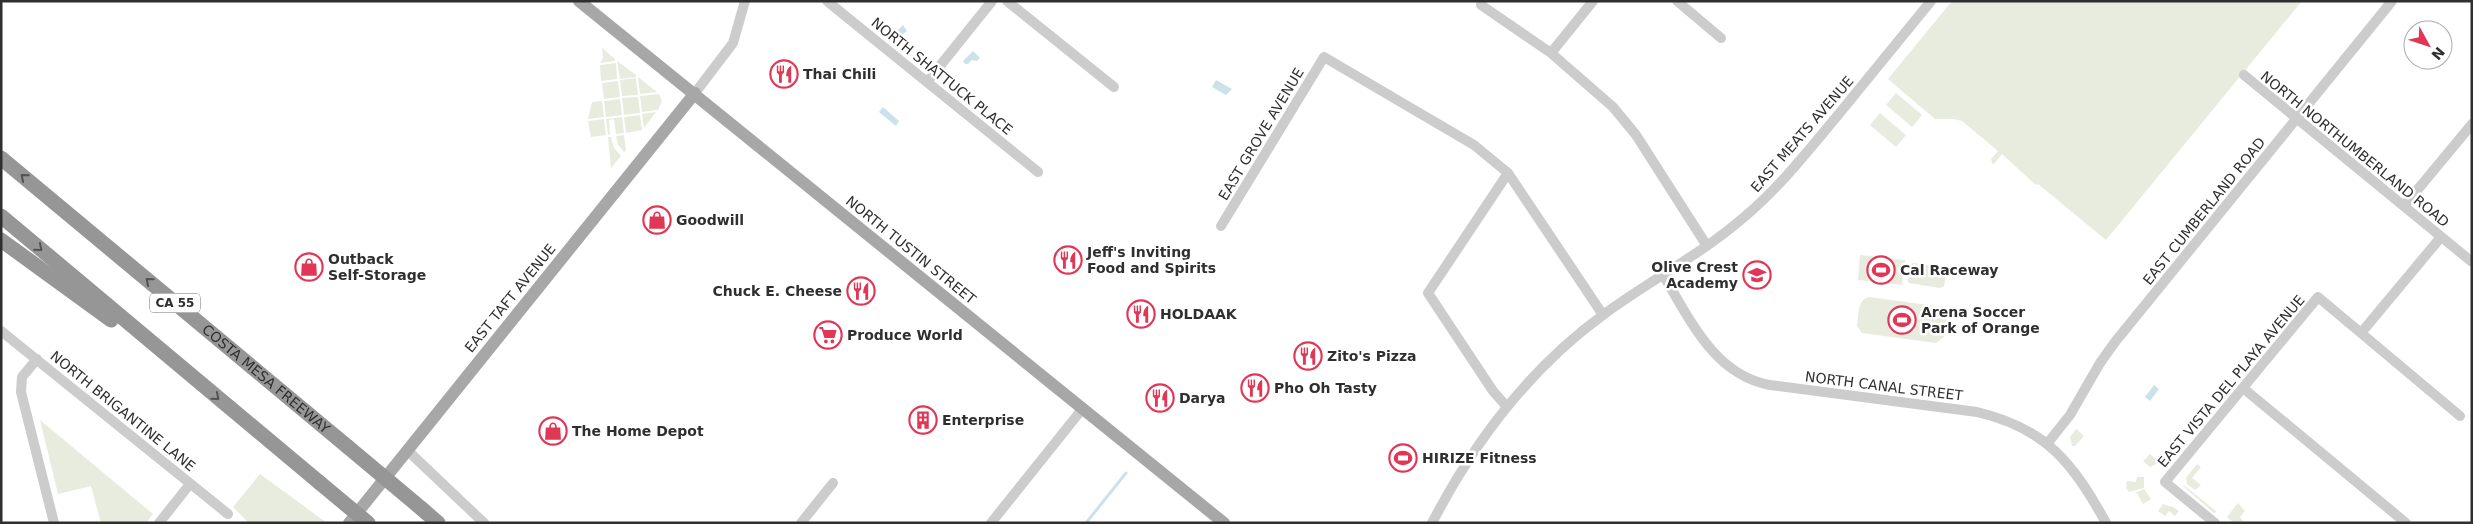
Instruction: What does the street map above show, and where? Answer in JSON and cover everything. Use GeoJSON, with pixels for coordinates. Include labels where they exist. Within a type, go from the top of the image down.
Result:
{"type":"FeatureCollection","features":[{"type":"Feature","properties":{"kind":"highway","name":"COSTA MESA FREEWAY"},"geometry":{"type":"LineString","coordinates":[[1,158],[438,523]]}},
{"type":"Feature","properties":{"kind":"highway"},"geometry":{"type":"LineString","coordinates":[[1,216],[368,523]]}},
{"type":"Feature","properties":{"kind":"highway"},"geometry":{"type":"LineString","coordinates":[[1,240],[62,286],[188,374]]}},
{"type":"Feature","properties":{"kind":"main road","name":"NORTH TUSTIN STREET"},"geometry":{"type":"LineString","coordinates":[[579,1],[1224,523]]}},
{"type":"Feature","properties":{"kind":"main road","name":"EAST TAFT AVENUE"},"geometry":{"type":"LineString","coordinates":[[349,523],[694,93]]}},
{"type":"Feature","properties":{"kind":"street"},"geometry":{"type":"LineString","coordinates":[[694,93],[733,43],[745,1]]}},
{"type":"Feature","properties":{"kind":"street","name":"NORTH SHATTUCK PLACE"},"geometry":{"type":"LineString","coordinates":[[827,1],[1038,172]]}},
{"type":"Feature","properties":{"kind":"street"},"geometry":{"type":"LineString","coordinates":[[927,82],[992,1]]}},
{"type":"Feature","properties":{"kind":"street"},"geometry":{"type":"LineString","coordinates":[[1006,1],[1114,87]]}},
{"type":"Feature","properties":{"kind":"street"},"geometry":{"type":"LineString","coordinates":[[1551,53],[1593,1]]}},
{"type":"Feature","properties":{"kind":"street"},"geometry":{"type":"LineString","coordinates":[[1676,1],[1721,38]]}},
{"type":"Feature","properties":{"kind":"street","name":"EAST MEATS AVENUE"},"geometry":{"type":"LineString","coordinates":[[1432,523],[1466,462],[1507,407],[1553,357],[1603,315],[1708,246],[1750,212],[1784,180],[1932,1]]}},
{"type":"Feature","properties":{"kind":"street","name":"EAST CUMBERLAND ROAD"},"geometry":{"type":"LineString","coordinates":[[2047,444],[2079,401],[2111,347],[2392,1]]}},
{"type":"Feature","properties":{"kind":"street"},"geometry":{"type":"LineString","coordinates":[[1481,5],[1551,53],[1613,107],[1626,122],[1708,246]]}},
{"type":"Feature","properties":{"kind":"street","name":"EAST GROVE AVENUE"},"geometry":{"type":"LineString","coordinates":[[1221,226],[1324,56],[1474,144],[1508,173]]}},
{"type":"Feature","properties":{"kind":"street","name":"NORTH NORTHUMBERLAND ROAD"},"geometry":{"type":"LineString","coordinates":[[2244,76],[2472,262]]}},
{"type":"Feature","properties":{"kind":"street"},"geometry":{"type":"LineString","coordinates":[[2404,206],[2472,124]]}},
{"type":"Feature","properties":{"kind":"street"},"geometry":{"type":"LineString","coordinates":[[1507,407],[1493,391],[1428,293],[1508,173],[1603,315]]}},
{"type":"Feature","properties":{"kind":"street"},"geometry":{"type":"LineString","coordinates":[[2441,237],[2360,333],[2460,416]]}},
{"type":"Feature","properties":{"kind":"street","name":"NORTH CANAL STREET"},"geometry":{"type":"LineString","coordinates":[[1663,275],[1710,348],[1721,361],[1744,377],[1770,385],[1977,412],[2016,425],[2047,444],[2077,474],[2106,523]]}},
{"type":"Feature","properties":{"kind":"street","name":"EAST VISTA DEL PLAYA AVENUE"},"geometry":{"type":"LineString","coordinates":[[2215,523],[2166,482],[2318,297],[2360,333]]}},
{"type":"Feature","properties":{"kind":"street","name":"NORTH BRIGANTINE LANE"},"geometry":{"type":"LineString","coordinates":[[1,331],[37,358],[228,514]]}},
{"type":"Feature","properties":{"kind":"street"},"geometry":{"type":"LineString","coordinates":[[37,358],[22,377],[21,392],[54,523]]}},
{"type":"Feature","properties":{"kind":"street"},"geometry":{"type":"LineString","coordinates":[[2243,388],[2406,523]]}},
{"type":"Feature","properties":{"kind":"street"},"geometry":{"type":"LineString","coordinates":[[991,523],[1083,408]]}},
{"type":"Feature","properties":{"kind":"street"},"geometry":{"type":"LineString","coordinates":[[407,450],[484,523]]}},
{"type":"Feature","properties":{"kind":"street"},"geometry":{"type":"LineString","coordinates":[[801,523],[833,483]]}},
{"type":"Feature","properties":{"kind":"street"},"geometry":{"type":"LineString","coordinates":[[159,523],[190,484]]}},
{"type":"Feature","properties":{"kind":"shaded area"},"geometry":{"type":"Polygon","coordinates":[[[1952,1],[2302,1],[2106,240],[2038,184],[2036,185],[2002,154],[1993,165],[1991,159],[1998,151],[1962,121],[1935,119],[1888,79],[1952,1]]]}},
{"type":"Feature","properties":{"kind":"shaded area"},"geometry":{"type":"Polygon","coordinates":[[[602,48],[615,61],[600,63],[603,58],[602,48]]]}},
{"type":"Feature","properties":{"kind":"shaded area"},"geometry":{"type":"Polygon","coordinates":[[[617,61],[636,75],[636,77],[620,79],[617,61]]]}},
{"type":"Feature","properties":{"kind":"shaded area"},"geometry":{"type":"Polygon","coordinates":[[[616,63],[617,79],[601,81],[600,65],[616,63]]]}},
{"type":"Feature","properties":{"kind":"shaded area"},"geometry":{"type":"Polygon","coordinates":[[[638,77],[657,92],[640,94],[638,77]]]}},
{"type":"Feature","properties":{"kind":"shaded area"},"geometry":{"type":"Polygon","coordinates":[[[636,78],[638,95],[622,96],[620,80],[636,78]]]}},
{"type":"Feature","properties":{"kind":"shaded area"},"geometry":{"type":"Polygon","coordinates":[[[618,81],[620,97],[604,99],[602,83],[618,81]]]}},
{"type":"Feature","properties":{"kind":"shaded area"},"geometry":{"type":"Polygon","coordinates":[[[1896,93],[1922,115],[1912,127],[1886,105],[1896,93]]]}},
{"type":"Feature","properties":{"kind":"shaded area"},"geometry":{"type":"Polygon","coordinates":[[[659,94],[662,101],[658,110],[642,112],[640,96],[659,94]]]}},
{"type":"Feature","properties":{"kind":"shaded area"},"geometry":{"type":"Polygon","coordinates":[[[638,97],[640,113],[624,115],[622,98],[638,97]]]}},
{"type":"Feature","properties":{"kind":"shaded area"},"geometry":{"type":"Polygon","coordinates":[[[620,99],[622,115],[606,117],[604,101],[620,99]]]}},
{"type":"Feature","properties":{"kind":"shaded area"},"geometry":{"type":"Polygon","coordinates":[[[602,101],[604,117],[588,119],[592,102],[602,101]]]}},
{"type":"Feature","properties":{"kind":"shaded area"},"geometry":{"type":"Polygon","coordinates":[[[656,112],[644,128],[642,114],[656,112]]]}},
{"type":"Feature","properties":{"kind":"shaded area"},"geometry":{"type":"Polygon","coordinates":[[[1880,113],[1906,135],[1896,147],[1870,125],[1880,113]]]}},
{"type":"Feature","properties":{"kind":"shaded area"},"geometry":{"type":"Polygon","coordinates":[[[640,115],[642,130],[626,133],[624,117],[640,115]]]}},
{"type":"Feature","properties":{"kind":"shaded area"},"geometry":{"type":"Polygon","coordinates":[[[622,117],[624,133],[616,134],[614,119],[609,120],[610,134],[608,135],[606,119],[622,117]]]}},
{"type":"Feature","properties":{"kind":"shaded area"},"geometry":{"type":"Polygon","coordinates":[[[604,119],[606,135],[591,137],[588,121],[604,119]]]}},
{"type":"Feature","properties":{"kind":"shaded area"},"geometry":{"type":"Polygon","coordinates":[[[624,135],[626,150],[624,152],[618,145],[616,136],[624,135]]]}},
{"type":"Feature","properties":{"kind":"shaded area"},"geometry":{"type":"Polygon","coordinates":[[[608,137],[611,137],[614,148],[621,156],[611,168],[608,137]]]}},
{"type":"Feature","properties":{"kind":"shaded area","name":"Cal Raceway"},"geometry":{"type":"Polygon","coordinates":[[[1860,255],[1905,260],[1902,285],[1858,280],[1860,255]]]}},
{"type":"Feature","properties":{"kind":"shaded area"},"geometry":{"type":"Polygon","coordinates":[[[1913,263],[1945,267],[1947,271],[1944,286],[1940,288],[1909,283],[1909,267],[1913,263]]]}},
{"type":"Feature","properties":{"kind":"shaded area","name":"Arena Soccer Park of Orange"},"geometry":{"type":"Polygon","coordinates":[[[1869,297],[1943,307],[1947,314],[1944,337],[1936,343],[1862,333],[1857,326],[1859,308],[1862,301],[1869,297]]]}},
{"type":"Feature","properties":{"kind":"shaded area"},"geometry":{"type":"Polygon","coordinates":[[[40,420],[153,514],[146,523],[101,523],[91,486],[58,494],[40,420]]]}},
{"type":"Feature","properties":{"kind":"shaded area"},"geometry":{"type":"Polygon","coordinates":[[[2076,429],[2084,436],[2075,446],[2072,446],[2070,437],[2076,429]]]}},
{"type":"Feature","properties":{"kind":"shaded area"},"geometry":{"type":"Polygon","coordinates":[[[2150,454],[2156,459],[2160,454],[2166,459],[2150,467],[2143,461],[2150,454]]]}},
{"type":"Feature","properties":{"kind":"shaded area"},"geometry":{"type":"Polygon","coordinates":[[[2197,464],[2201,467],[2192,478],[2201,485],[2195,490],[2187,484],[2186,478],[2197,464]]]}},
{"type":"Feature","properties":{"kind":"shaded area"},"geometry":{"type":"Polygon","coordinates":[[[260,474],[327,523],[249,523],[233,507],[260,474]]]}},
{"type":"Feature","properties":{"kind":"shaded area"},"geometry":{"type":"Polygon","coordinates":[[[2137,477],[2144,477],[2144,488],[2129,492],[2126,488],[2127,481],[2136,482],[2137,477]]]}},
{"type":"Feature","properties":{"kind":"shaded area"},"geometry":{"type":"Polygon","coordinates":[[[2183,486],[2185,486],[2217,512],[2214,513],[2183,486]]]}},
{"type":"Feature","properties":{"kind":"shaded area"},"geometry":{"type":"Polygon","coordinates":[[[2144,489],[2151,499],[2143,504],[2137,493],[2135,493],[2144,489]]]}},
{"type":"Feature","properties":{"kind":"shaded area"},"geometry":{"type":"Polygon","coordinates":[[[2238,503],[2245,511],[2240,517],[2243,521],[2234,523],[2227,517],[2238,503]]]}},
{"type":"Feature","properties":{"kind":"shaded area"},"geometry":{"type":"Polygon","coordinates":[[[2163,504],[2179,511],[2175,516],[2169,511],[2165,516],[2158,511],[2163,504]]]}},
{"type":"Feature","properties":{"kind":"water"},"geometry":{"type":"Polygon","coordinates":[[[903,25],[907,31],[903,34],[904,40],[899,41],[895,33],[903,25]]]}},
{"type":"Feature","properties":{"kind":"water"},"geometry":{"type":"Polygon","coordinates":[[[973,51],[980,58],[977,61],[972,60],[965,64],[963,61],[973,51]]]}},
{"type":"Feature","properties":{"kind":"water"},"geometry":{"type":"Polygon","coordinates":[[[1216,80],[1232,89],[1226,95],[1212,87],[1216,80]]]}},
{"type":"Feature","properties":{"kind":"water"},"geometry":{"type":"Polygon","coordinates":[[[883,107],[899,121],[896,126],[879,112],[883,107]]]}},
{"type":"Feature","properties":{"kind":"water"},"geometry":{"type":"Polygon","coordinates":[[[2154,385],[2159,389],[2150,401],[2145,397],[2154,385]]]}},
{"type":"Feature","properties":{"kind":"waterway"},"geometry":{"type":"LineString","coordinates":[[1086,523],[1126,473]]}},
{"type":"Feature","properties":{"kind":"place","name":"Thai Chili"},"geometry":{"type":"Point","coordinates":[784,74]}},
{"type":"Feature","properties":{"kind":"place","name":"Goodwill"},"geometry":{"type":"Point","coordinates":[657,220]}},
{"type":"Feature","properties":{"kind":"place","name":"Jeff's Inviting Food and Spirits"},"geometry":{"type":"Point","coordinates":[1068,260]}},
{"type":"Feature","properties":{"kind":"place","name":"Outback Self-Storage"},"geometry":{"type":"Point","coordinates":[309,267]}},
{"type":"Feature","properties":{"kind":"place","name":"Cal Raceway"},"geometry":{"type":"Point","coordinates":[1881,270]}},
{"type":"Feature","properties":{"kind":"place","name":"Olive Crest Academy"},"geometry":{"type":"Point","coordinates":[1757,275]}},
{"type":"Feature","properties":{"kind":"place","name":"Chuck E. Cheese"},"geometry":{"type":"Point","coordinates":[861,291]}},
{"type":"Feature","properties":{"kind":"place","name":"HOLDAAK"},"geometry":{"type":"Point","coordinates":[1141,314]}},
{"type":"Feature","properties":{"kind":"place","name":"Arena Soccer Park of Orange"},"geometry":{"type":"Point","coordinates":[1902,320]}},
{"type":"Feature","properties":{"kind":"place","name":"Produce World"},"geometry":{"type":"Point","coordinates":[828,335]}},
{"type":"Feature","properties":{"kind":"place","name":"Zito's Pizza"},"geometry":{"type":"Point","coordinates":[1308,356]}},
{"type":"Feature","properties":{"kind":"place","name":"Pho Oh Tasty"},"geometry":{"type":"Point","coordinates":[1255,388]}},
{"type":"Feature","properties":{"kind":"place","name":"Darya"},"geometry":{"type":"Point","coordinates":[1160,398]}},
{"type":"Feature","properties":{"kind":"place","name":"Enterprise"},"geometry":{"type":"Point","coordinates":[923,420]}},
{"type":"Feature","properties":{"kind":"place","name":"The Home Depot"},"geometry":{"type":"Point","coordinates":[553,431]}},
{"type":"Feature","properties":{"kind":"place","name":"HIRIZE Fitness"},"geometry":{"type":"Point","coordinates":[1403,458]}}]}
